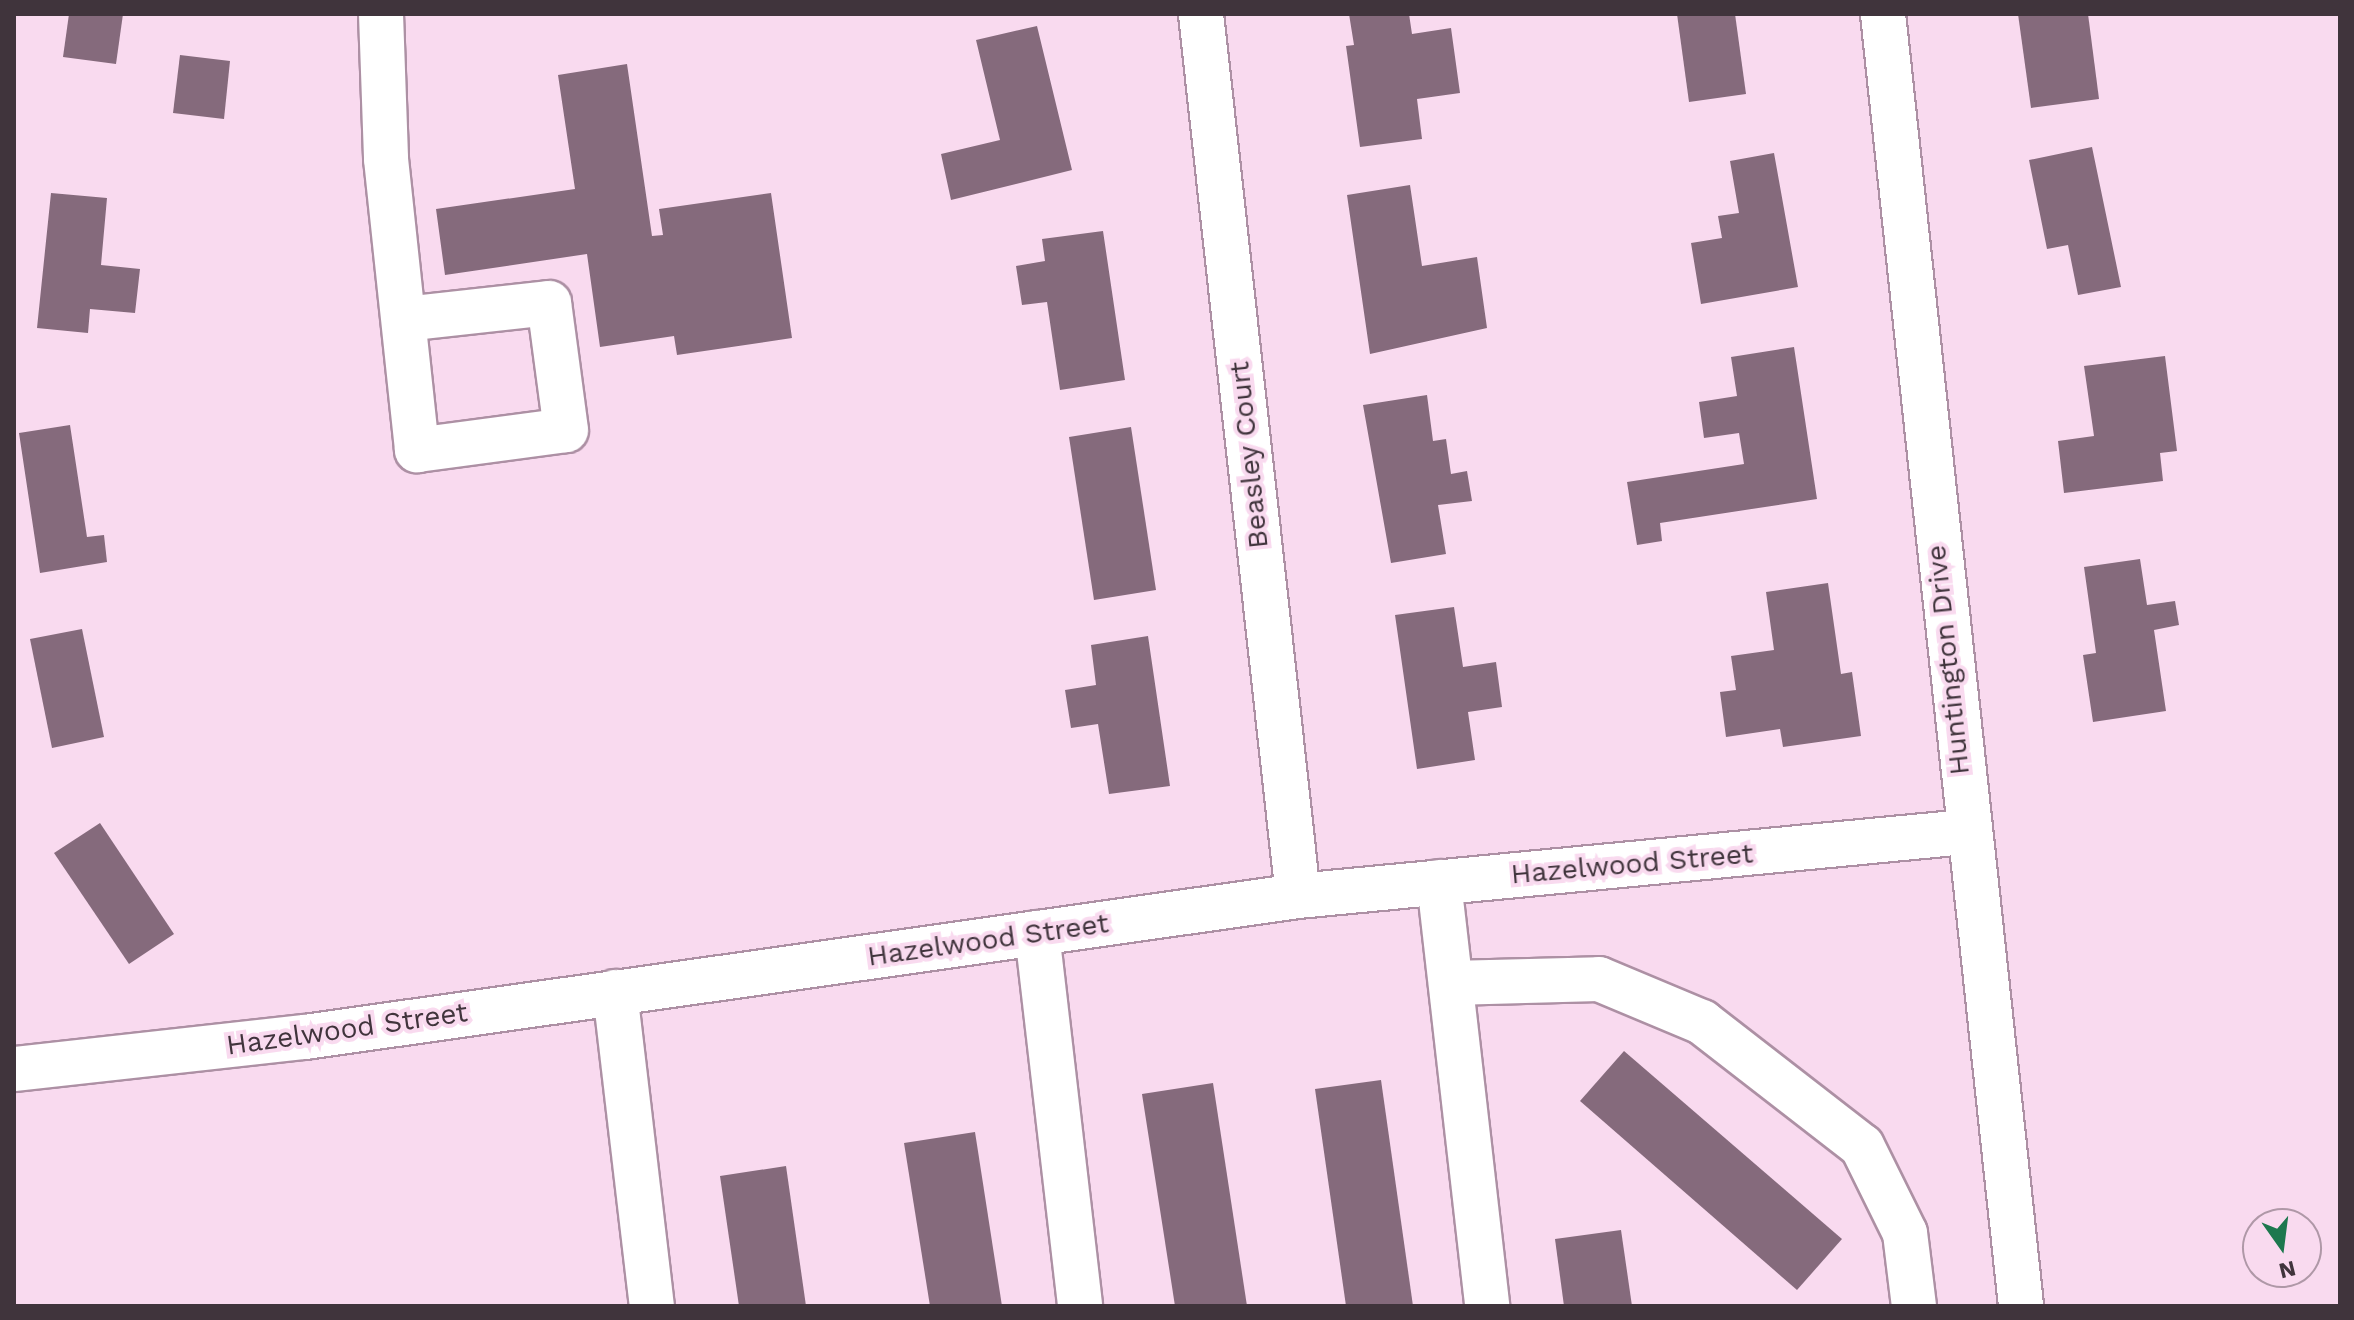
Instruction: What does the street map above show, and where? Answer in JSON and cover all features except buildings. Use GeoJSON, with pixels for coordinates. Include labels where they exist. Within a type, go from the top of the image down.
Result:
{"type":"FeatureCollection","features":[{"type":"Feature","properties":{"kind":"street"},"geometry":{"type":"LineString","coordinates":[[381,14],[386,159],[417,450],[566,430],[549,303],[405,319]]}},
{"type":"Feature","properties":{"kind":"street","name":"Beasley Court"},"geometry":{"type":"LineString","coordinates":[[1201,14],[1298,896]]}},
{"type":"Feature","properties":{"kind":"street","name":"Huntington Drive"},"geometry":{"type":"LineString","coordinates":[[1883,14],[1965,832],[2021,1306]]}},
{"type":"Feature","properties":{"kind":"street","name":"Hazelwood Street"},"geometry":{"type":"LineString","coordinates":[[14,1069],[615,992],[1298,896],[1965,832]]}},
{"type":"Feature","properties":{"kind":"street"},"geometry":{"type":"LineString","coordinates":[[1439,882],[1487,1306]]}},
{"type":"Feature","properties":{"kind":"street"},"geometry":{"type":"LineString","coordinates":[[1037,933],[1080,1306]]}},
{"type":"Feature","properties":{"kind":"street"},"geometry":{"type":"LineString","coordinates":[[1451,983],[1599,979],[1702,1022],[1862,1146],[1905,1233],[1914,1306]]}},
{"type":"Feature","properties":{"kind":"street"},"geometry":{"type":"LineString","coordinates":[[615,992],[652,1306]]}}]}
